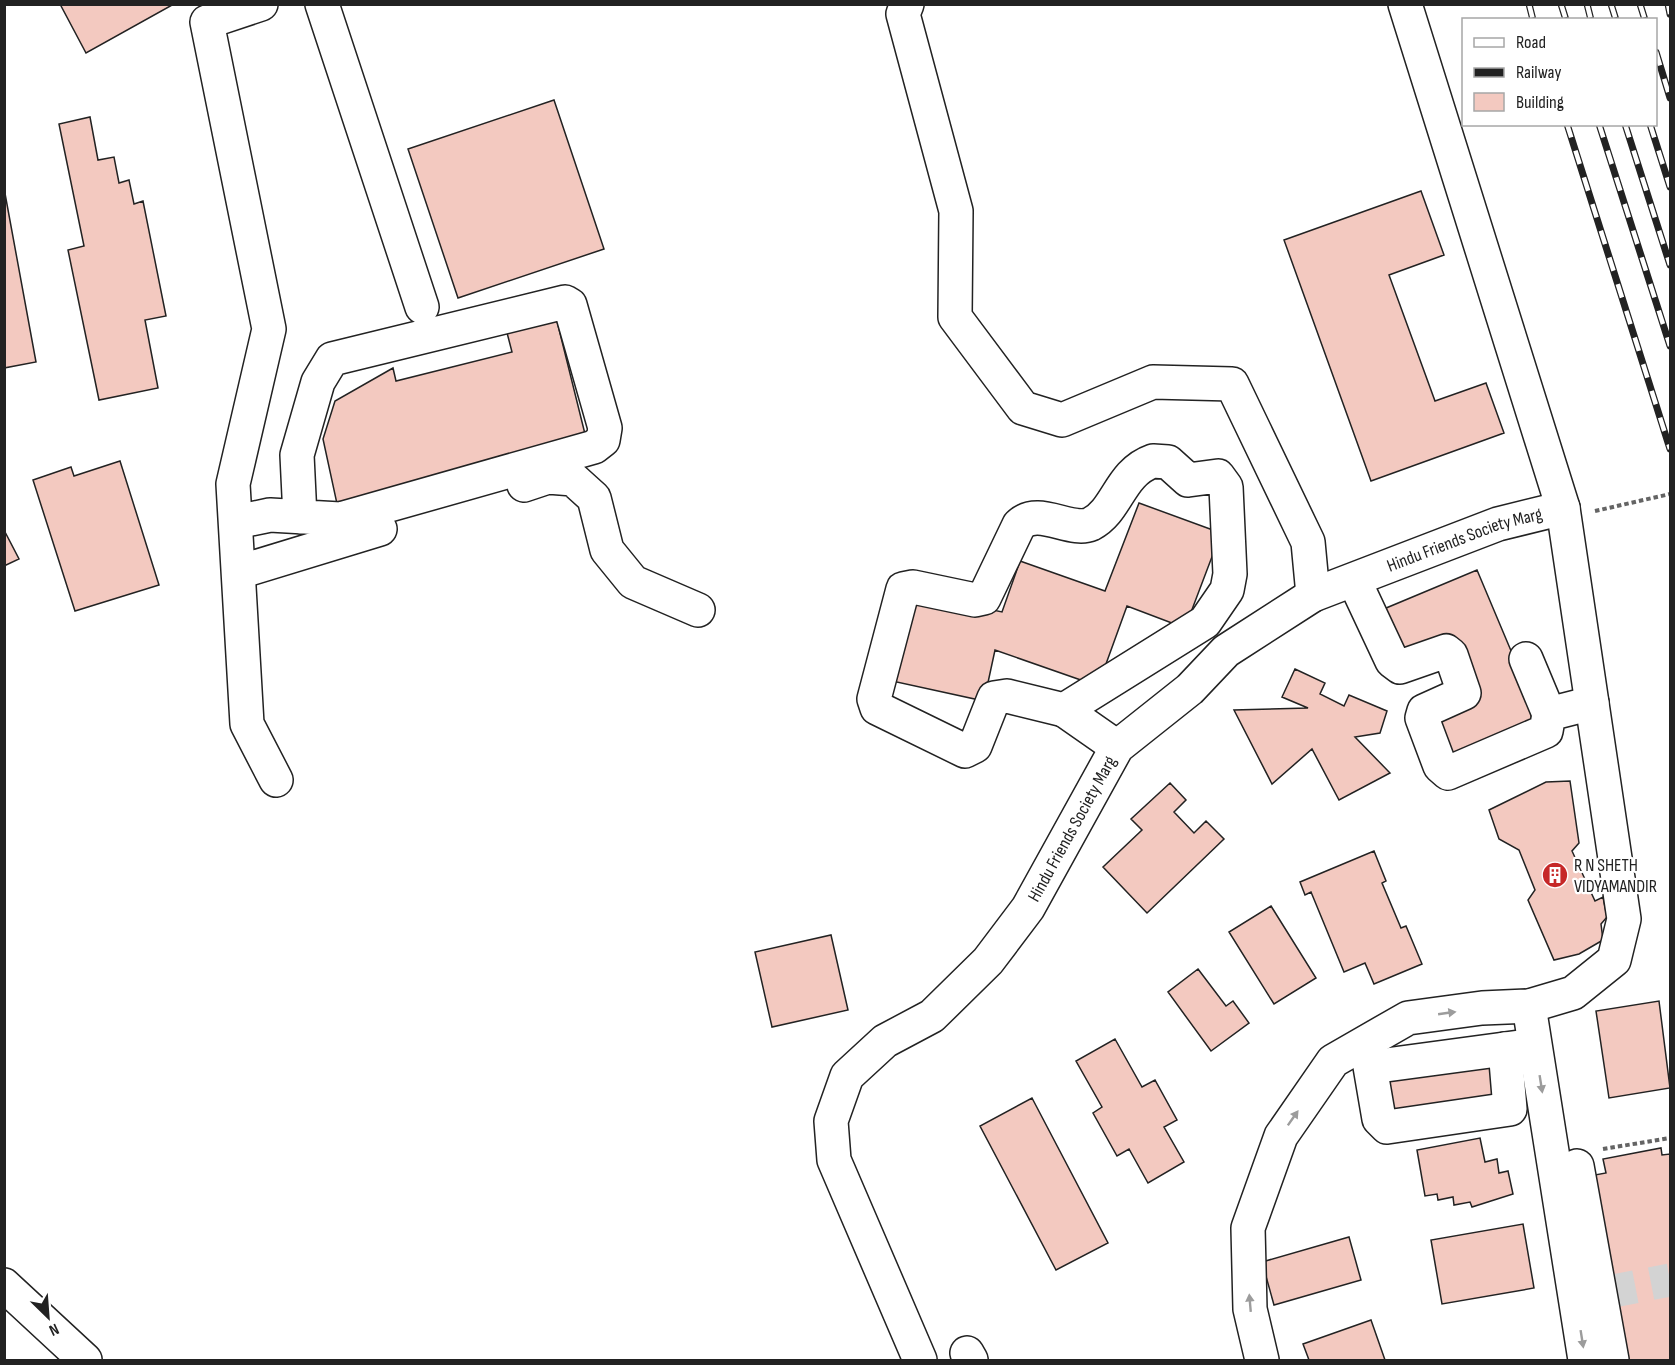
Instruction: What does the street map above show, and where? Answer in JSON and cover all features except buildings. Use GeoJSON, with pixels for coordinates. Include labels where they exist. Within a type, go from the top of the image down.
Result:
{"type":"FeatureCollection","features":[{"type":"Feature","properties":{"kind":"street"},"geometry":{"type":"LineString","coordinates":[[261,4],[207,22],[269,329],[233,484],[247,724],[276,780]]}},
{"type":"Feature","properties":{"kind":"street"},"geometry":{"type":"LineString","coordinates":[[322,4],[422,307]]}},
{"type":"Feature","properties":{"kind":"street"},"geometry":{"type":"LineString","coordinates":[[907,4],[903,14],[956,211],[955,317],[1023,408],[1062,420],[1153,382],[1232,384],[1308,542],[1313,595]]}},
{"type":"Feature","properties":{"kind":"street"},"geometry":{"type":"LineString","coordinates":[[1369,1055],[1408,1018],[1482,1008],[1529,1006],[1573,993],[1614,960],[1624,919],[1563,508],[1404,4]]}},
{"type":"Feature","properties":{"kind":"street"},"geometry":{"type":"LineString","coordinates":[[236,522],[270,515],[300,517],[340,519],[578,452],[603,440],[605,428],[570,306],[565,302],[332,359],[318,382],[297,455],[300,517]]}},
{"type":"Feature","properties":{"kind":"street"},"geometry":{"type":"LineString","coordinates":[[1064,710],[1205,622],[1227,590],[1230,574],[1226,487],[1218,476],[1188,480],[1168,462],[1153,461],[1136,469],[1099,518],[1087,525],[1035,518],[1023,521],[984,598],[975,600],[913,587],[903,590],[874,699],[877,708],[965,751],[975,746],[990,705],[1000,696],[1064,710],[1118,747]]}},
{"type":"Feature","properties":{"kind":"street"},"geometry":{"type":"LineString","coordinates":[[239,572],[548,477],[573,479],[594,498],[607,550],[633,582],[698,610]]}},
{"type":"Feature","properties":{"kind":"street","name":"Hindu Friends Society Marg"},"geometry":{"type":"LineString","coordinates":[[920,1360],[834,1160],[831,1121],[847,1076],[885,1041],[932,1016],[988,961],[1028,908],[1118,747],[1190,689],[1226,651],[1313,595],[1498,524],[1563,508]]}},
{"type":"Feature","properties":{"kind":"street"},"geometry":{"type":"LineString","coordinates":[[1354,580],[1392,661],[1400,667],[1446,651],[1450,655],[1464,693],[1424,711],[1422,718],[1440,766],[1448,772],[1546,731],[1549,714],[1526,659]]}},
{"type":"Feature","properties":{"kind":"street"},"geometry":{"type":"LineString","coordinates":[[1205,622],[1226,651]]}},
{"type":"Feature","properties":{"kind":"street"},"geometry":{"type":"LineString","coordinates":[[1549,714],[1592,703]]}},
{"type":"Feature","properties":{"kind":"street"},"geometry":{"type":"LineString","coordinates":[[1369,1055],[1379,1119],[1387,1127],[1510,1109],[1529,1006]]}},
{"type":"Feature","properties":{"kind":"street"},"geometry":{"type":"LineString","coordinates":[[1262,1360],[1250,1309],[1248,1228],[1281,1136],[1333,1061],[1369,1055],[1520,1047]]}},
{"type":"Feature","properties":{"kind":"street"},"geometry":{"type":"LineString","coordinates":[[1520,1047],[1612,1360]]}},
{"type":"Feature","properties":{"kind":"street"},"geometry":{"type":"LineString","coordinates":[[1577,1166],[1593,1295],[1585,1360]]}},
{"type":"Feature","properties":{"kind":"street"},"geometry":{"type":"LineString","coordinates":[[4,1285],[85,1360]]}},
{"type":"Feature","properties":{"kind":"path","name":"Hindu Friends Society Marg"},"geometry":{"type":"LineString","coordinates":[[1563,508],[1595,511],[1671,494]]}},
{"type":"Feature","properties":{"kind":"path"},"geometry":{"type":"LineString","coordinates":[[1577,1166],[1578,1156],[1583,1153],[1671,1138]]}},
{"type":"Feature","properties":{"kind":"tunnel"},"geometry":{"type":"LineString","coordinates":[[1603,1293],[1670,1280]]}},
{"type":"Feature","properties":{"kind":"railway"},"geometry":{"type":"LineString","coordinates":[[1529,4],[1532,18]]}},
{"type":"Feature","properties":{"kind":"railway"},"geometry":{"type":"LineString","coordinates":[[1561,4],[1565,18]]}},
{"type":"Feature","properties":{"kind":"railway"},"geometry":{"type":"LineString","coordinates":[[1587,4],[1590,18]]}},
{"type":"Feature","properties":{"kind":"railway"},"geometry":{"type":"LineString","coordinates":[[1611,4],[1615,18]]}},
{"type":"Feature","properties":{"kind":"railway"},"geometry":{"type":"LineString","coordinates":[[1640,4],[1644,18]]}},
{"type":"Feature","properties":{"kind":"railway"},"geometry":{"type":"LineString","coordinates":[[1668,4],[1670,14]]}},
{"type":"Feature","properties":{"kind":"railway"},"geometry":{"type":"LineString","coordinates":[[1657,55],[1670,98]]}},
{"type":"Feature","properties":{"kind":"railway"},"geometry":{"type":"LineString","coordinates":[[1568,126],[1670,449]]}},
{"type":"Feature","properties":{"kind":"railway"},"geometry":{"type":"LineString","coordinates":[[1600,126],[1670,346]]}},
{"type":"Feature","properties":{"kind":"railway"},"geometry":{"type":"LineString","coordinates":[[1626,126],[1670,265]]}},
{"type":"Feature","properties":{"kind":"railway"},"geometry":{"type":"LineString","coordinates":[[1651,126],[1670,187]]}},
{"type":"Feature","properties":{"kind":"place","name":"R N SHETH VIDYAMANDIR"},"geometry":{"type":"Point","coordinates":[1555,875]}}]}
